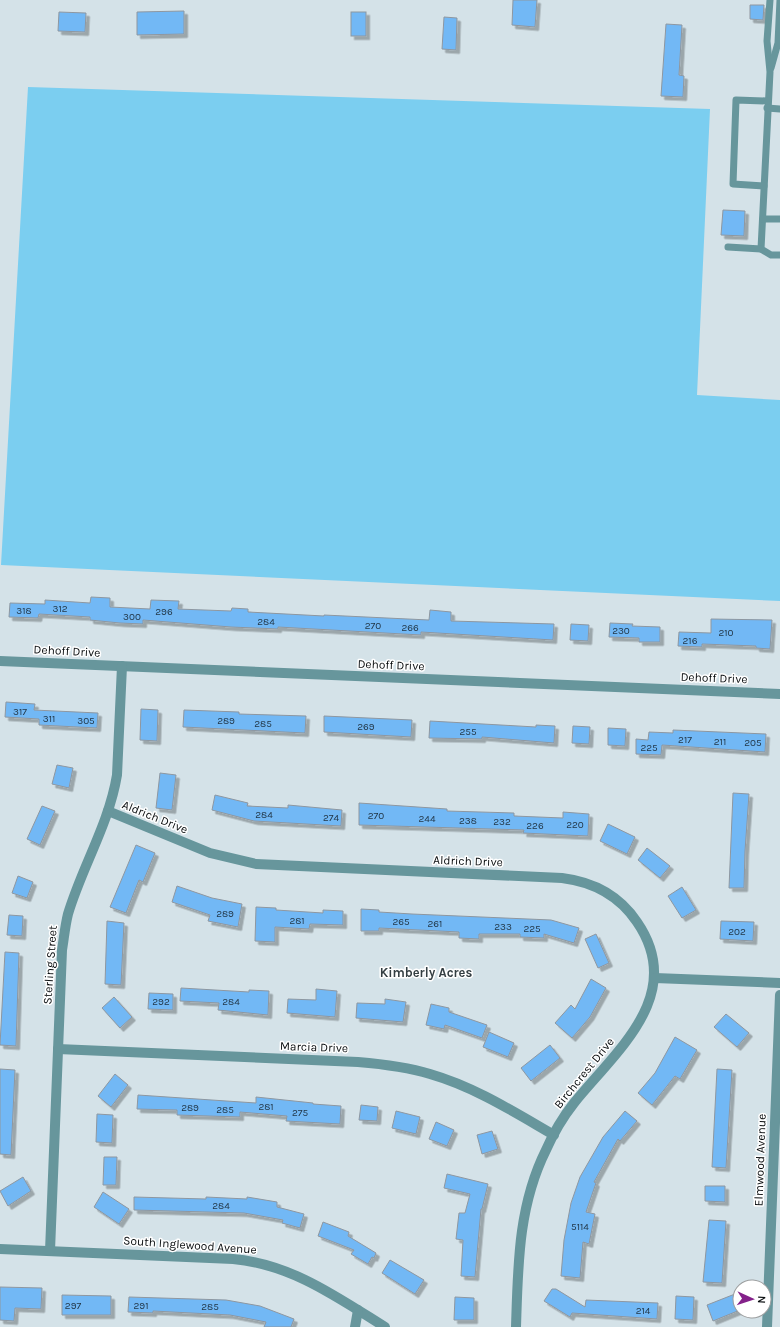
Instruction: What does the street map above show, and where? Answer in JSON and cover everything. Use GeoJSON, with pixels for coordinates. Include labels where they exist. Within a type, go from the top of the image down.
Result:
{"type":"FeatureCollection","features":[{"type":"Feature","properties":{"kind":"street","name":"Dehoff Drive"},"geometry":{"type":"LineString","coordinates":[[0,661],[780,694]]}},
{"type":"Feature","properties":{"kind":"street","name":"Sterling Street"},"geometry":{"type":"LineString","coordinates":[[50,1251],[62,950],[72,902],[108,812],[114,792],[117,775],[122,666]]}},
{"type":"Feature","properties":{"kind":"street","name":"Aldrich Drive"},"geometry":{"type":"LineString","coordinates":[[108,812],[210,853],[256,864],[562,878],[584,882],[608,893],[630,911],[642,930],[649,946],[655,978]]}},
{"type":"Feature","properties":{"kind":"street"},"geometry":{"type":"LineString","coordinates":[[655,978],[780,984]]}},
{"type":"Feature","properties":{"kind":"street","name":"Birchcrest Drive"},"geometry":{"type":"LineString","coordinates":[[516,1327],[519,1251],[522,1221],[534,1176],[554,1135],[573,1104],[637,1027],[651,999],[655,978]]}},
{"type":"Feature","properties":{"kind":"street","name":"Elmwood Avenue"},"geometry":{"type":"LineString","coordinates":[[767,1327],[776,1176],[780,995]]}},
{"type":"Feature","properties":{"kind":"street","name":"Marcia Drive"},"geometry":{"type":"LineString","coordinates":[[58,1049],[358,1062],[394,1066],[430,1074],[465,1087],[554,1135]]}},
{"type":"Feature","properties":{"kind":"street","name":"South Inglewood Avenue"},"geometry":{"type":"LineString","coordinates":[[0,1248],[233,1258],[258,1262],[281,1268],[301,1277],[385,1327]]}},
{"type":"Feature","properties":{"kind":"street"},"geometry":{"type":"LineString","coordinates":[[355,1327],[358,1310]]}},
{"type":"Feature","properties":{"kind":"lane"},"geometry":{"type":"LineString","coordinates":[[770,0],[767,42],[770,72]]}},
{"type":"Feature","properties":{"kind":"lane"},"geometry":{"type":"LineString","coordinates":[[761,249],[767,105],[770,72],[778,43],[780,0]]}},
{"type":"Feature","properties":{"kind":"lane"},"geometry":{"type":"LineString","coordinates":[[764,186],[733,184],[736,100],[767,105],[780,109]]}},
{"type":"Feature","properties":{"kind":"lane"},"geometry":{"type":"LineString","coordinates":[[763,219],[780,219]]}},
{"type":"Feature","properties":{"kind":"lane"},"geometry":{"type":"LineString","coordinates":[[728,247],[761,249],[771,255],[780,255]]}},
{"type":"Feature","properties":{"kind":"shaded area"},"geometry":{"type":"Polygon","coordinates":[[[28,87],[710,109],[697,395],[780,400],[780,601],[1,565],[28,87]]]}},
{"type":"Feature","properties":{"kind":"building"},"geometry":{"type":"Polygon","coordinates":[[[513,0],[537,0],[535,27],[512,25],[513,0]]]}},
{"type":"Feature","properties":{"kind":"building"},"geometry":{"type":"Polygon","coordinates":[[[750,5],[764,5],[763,20],[750,19],[750,5]]]}},
{"type":"Feature","properties":{"kind":"building"},"geometry":{"type":"Polygon","coordinates":[[[184,11],[184,34],[137,35],[137,12],[184,11]]]}},
{"type":"Feature","properties":{"kind":"building"},"geometry":{"type":"Polygon","coordinates":[[[59,12],[86,13],[85,32],[58,31],[59,12]]]}},
{"type":"Feature","properties":{"kind":"building"},"geometry":{"type":"Polygon","coordinates":[[[351,12],[366,12],[366,36],[351,36],[351,12]]]}},
{"type":"Feature","properties":{"kind":"building"},"geometry":{"type":"Polygon","coordinates":[[[444,17],[457,18],[456,50],[442,49],[444,17]]]}},
{"type":"Feature","properties":{"kind":"building"},"geometry":{"type":"Polygon","coordinates":[[[666,24],[682,25],[679,75],[684,76],[683,97],[661,96],[666,24]]]}},
{"type":"Feature","properties":{"kind":"building"},"geometry":{"type":"Polygon","coordinates":[[[723,210],[745,211],[744,236],[721,235],[723,210]]]}},
{"type":"Feature","properties":{"kind":"building"},"geometry":{"type":"Polygon","coordinates":[[[91,597],[110,598],[110,607],[150,609],[151,600],[179,601],[178,609],[231,611],[232,608],[248,609],[248,612],[324,616],[429,620],[430,610],[451,612],[451,621],[554,624],[553,640],[421,632],[421,635],[278,627],[278,629],[231,627],[143,620],[143,624],[120,623],[90,620],[90,617],[39,614],[38,618],[9,617],[10,603],[45,604],[45,600],[90,603],[91,597]]]}},
{"type":"Feature","properties":{"kind":"building"},"geometry":{"type":"Polygon","coordinates":[[[711,619],[772,620],[770,649],[756,648],[756,646],[702,644],[702,647],[678,646],[679,632],[711,633],[711,619]]]}},
{"type":"Feature","properties":{"kind":"building"},"geometry":{"type":"Polygon","coordinates":[[[610,623],[633,624],[632,626],[660,627],[660,642],[639,642],[639,638],[609,637],[610,623]]]}},
{"type":"Feature","properties":{"kind":"building"},"geometry":{"type":"Polygon","coordinates":[[[571,624],[589,625],[588,641],[570,640],[571,624]]]}},
{"type":"Feature","properties":{"kind":"building"},"geometry":{"type":"Polygon","coordinates":[[[6,702],[35,704],[34,710],[98,713],[97,728],[39,725],[39,719],[5,717],[6,702]]]}},
{"type":"Feature","properties":{"kind":"building"},"geometry":{"type":"Polygon","coordinates":[[[141,709],[158,710],[157,741],[140,740],[141,709]]]}},
{"type":"Feature","properties":{"kind":"building"},"geometry":{"type":"Polygon","coordinates":[[[184,710],[239,712],[239,714],[306,716],[305,733],[183,727],[184,710]]]}},
{"type":"Feature","properties":{"kind":"building"},"geometry":{"type":"Polygon","coordinates":[[[324,716],[412,720],[411,737],[324,732],[324,716]]]}},
{"type":"Feature","properties":{"kind":"building"},"geometry":{"type":"Polygon","coordinates":[[[430,721],[536,727],[536,725],[555,726],[554,743],[482,737],[482,739],[429,738],[430,721]]]}},
{"type":"Feature","properties":{"kind":"building"},"geometry":{"type":"Polygon","coordinates":[[[573,726],[590,727],[589,744],[572,743],[573,726]]]}},
{"type":"Feature","properties":{"kind":"building"},"geometry":{"type":"Polygon","coordinates":[[[608,728],[626,729],[625,746],[608,745],[608,728]]]}},
{"type":"Feature","properties":{"kind":"building"},"geometry":{"type":"Polygon","coordinates":[[[673,730],[766,734],[765,752],[662,745],[661,755],[636,754],[636,739],[648,740],[649,732],[673,733],[673,730]]]}},
{"type":"Feature","properties":{"kind":"building"},"geometry":{"type":"Polygon","coordinates":[[[57,765],[73,768],[69,788],[52,784],[57,765]]]}},
{"type":"Feature","properties":{"kind":"building"},"geometry":{"type":"Polygon","coordinates":[[[160,773],[176,775],[172,810],[156,808],[160,773]]]}},
{"type":"Feature","properties":{"kind":"building"},"geometry":{"type":"Polygon","coordinates":[[[733,793],[749,794],[744,888],[729,888],[733,793]]]}},
{"type":"Feature","properties":{"kind":"building"},"geometry":{"type":"Polygon","coordinates":[[[215,795],[248,803],[247,806],[288,808],[288,805],[342,810],[341,826],[254,821],[212,810],[215,795]]]}},
{"type":"Feature","properties":{"kind":"building"},"geometry":{"type":"Polygon","coordinates":[[[359,803],[447,809],[447,811],[514,813],[514,816],[563,818],[563,812],[589,814],[588,836],[523,833],[524,830],[359,825],[359,803]]]}},
{"type":"Feature","properties":{"kind":"building"},"geometry":{"type":"Polygon","coordinates":[[[42,806],[55,811],[40,845],[27,839],[42,806]]]}},
{"type":"Feature","properties":{"kind":"building"},"geometry":{"type":"Polygon","coordinates":[[[608,824],[635,837],[627,854],[600,841],[608,824]]]}},
{"type":"Feature","properties":{"kind":"building"},"geometry":{"type":"Polygon","coordinates":[[[136,845],[155,853],[143,882],[139,880],[126,913],[110,907],[136,845]]]}},
{"type":"Feature","properties":{"kind":"building"},"geometry":{"type":"Polygon","coordinates":[[[647,848],[670,866],[660,878],[638,860],[647,848]]]}},
{"type":"Feature","properties":{"kind":"building"},"geometry":{"type":"Polygon","coordinates":[[[18,876],[33,882],[27,898],[12,893],[18,876]]]}},
{"type":"Feature","properties":{"kind":"building"},"geometry":{"type":"Polygon","coordinates":[[[177,886],[212,898],[242,904],[238,927],[208,921],[210,915],[172,902],[177,886]]]}},
{"type":"Feature","properties":{"kind":"building"},"geometry":{"type":"Polygon","coordinates":[[[682,887],[696,910],[682,918],[668,896],[682,887]]]}},
{"type":"Feature","properties":{"kind":"building"},"geometry":{"type":"Polygon","coordinates":[[[256,907],[276,908],[276,910],[323,913],[323,910],[343,911],[343,925],[310,924],[309,929],[275,927],[275,942],[255,941],[256,907]]]}},
{"type":"Feature","properties":{"kind":"building"},"geometry":{"type":"Polygon","coordinates":[[[361,909],[379,910],[379,912],[412,914],[551,920],[579,928],[574,943],[544,934],[544,938],[520,937],[520,934],[479,934],[479,939],[459,938],[459,932],[379,928],[379,931],[361,931],[361,909]]]}},
{"type":"Feature","properties":{"kind":"building"},"geometry":{"type":"Polygon","coordinates":[[[9,915],[23,916],[22,936],[7,935],[9,915]]]}},
{"type":"Feature","properties":{"kind":"building"},"geometry":{"type":"Polygon","coordinates":[[[107,921],[124,923],[121,985],[105,984],[107,921]]]}},
{"type":"Feature","properties":{"kind":"building"},"geometry":{"type":"Polygon","coordinates":[[[721,921],[754,922],[753,941],[720,939],[721,921]]]}},
{"type":"Feature","properties":{"kind":"building"},"geometry":{"type":"Polygon","coordinates":[[[596,934],[609,963],[598,968],[585,939],[596,934]]]}},
{"type":"Feature","properties":{"kind":"building"},"geometry":{"type":"Polygon","coordinates":[[[5,952],[19,953],[16,1046],[0,1045],[5,952]]]}},
{"type":"Feature","properties":{"kind":"building"},"geometry":{"type":"Polygon","coordinates":[[[591,979],[606,988],[590,1017],[572,1038],[555,1023],[571,1005],[575,1009],[591,979]]]}},
{"type":"Feature","properties":{"kind":"building"},"geometry":{"type":"Polygon","coordinates":[[[181,988],[249,992],[249,990],[269,991],[268,1015],[218,1010],[219,1003],[180,1001],[181,988]]]}},
{"type":"Feature","properties":{"kind":"building"},"geometry":{"type":"Polygon","coordinates":[[[316,989],[337,991],[335,1017],[287,1013],[288,999],[316,1000],[316,989]]]}},
{"type":"Feature","properties":{"kind":"building"},"geometry":{"type":"Polygon","coordinates":[[[149,993],[173,994],[173,1010],[148,1009],[149,993]]]}},
{"type":"Feature","properties":{"kind":"building"},"geometry":{"type":"Polygon","coordinates":[[[114,997],[132,1017],[120,1028],[102,1008],[114,997]]]}},
{"type":"Feature","properties":{"kind":"building"},"geometry":{"type":"Polygon","coordinates":[[[385,999],[406,1002],[403,1022],[356,1018],[357,1003],[385,1004],[385,999]]]}},
{"type":"Feature","properties":{"kind":"building"},"geometry":{"type":"Polygon","coordinates":[[[431,1004],[449,1008],[449,1012],[487,1025],[482,1038],[445,1025],[444,1029],[426,1025],[431,1004]]]}},
{"type":"Feature","properties":{"kind":"building"},"geometry":{"type":"Polygon","coordinates":[[[726,1014],[749,1033],[737,1047],[714,1027],[726,1014]]]}},
{"type":"Feature","properties":{"kind":"building"},"geometry":{"type":"Polygon","coordinates":[[[489,1032],[514,1043],[508,1057],[483,1047],[489,1032]]]}},
{"type":"Feature","properties":{"kind":"building"},"geometry":{"type":"Polygon","coordinates":[[[675,1037],[697,1050],[680,1079],[675,1076],[652,1105],[638,1093],[655,1073],[675,1037]]]}},
{"type":"Feature","properties":{"kind":"building"},"geometry":{"type":"Polygon","coordinates":[[[550,1045],[560,1058],[531,1081],[521,1068],[550,1045]]]}},
{"type":"Feature","properties":{"kind":"building"},"geometry":{"type":"Polygon","coordinates":[[[0,1069],[15,1070],[11,1155],[0,1154],[0,1069]]]}},
{"type":"Feature","properties":{"kind":"building"},"geometry":{"type":"Polygon","coordinates":[[[717,1069],[732,1070],[726,1168],[712,1167],[717,1069]]]}},
{"type":"Feature","properties":{"kind":"building"},"geometry":{"type":"Polygon","coordinates":[[[115,1074],[128,1085],[111,1107],[98,1096],[115,1074]]]}},
{"type":"Feature","properties":{"kind":"building"},"geometry":{"type":"Polygon","coordinates":[[[138,1095],[256,1103],[256,1097],[341,1106],[340,1124],[286,1121],[287,1116],[240,1112],[240,1117],[177,1115],[177,1110],[137,1109],[138,1095]]]}},
{"type":"Feature","properties":{"kind":"building"},"geometry":{"type":"Polygon","coordinates":[[[361,1105],[378,1107],[377,1121],[359,1120],[361,1105]]]}},
{"type":"Feature","properties":{"kind":"building"},"geometry":{"type":"Polygon","coordinates":[[[396,1111],[420,1117],[416,1134],[392,1128],[396,1111]]]}},
{"type":"Feature","properties":{"kind":"building"},"geometry":{"type":"Polygon","coordinates":[[[625,1111],[637,1121],[620,1141],[618,1139],[594,1182],[596,1183],[586,1212],[595,1214],[589,1244],[583,1242],[580,1278],[561,1276],[564,1240],[571,1203],[580,1177],[603,1137],[625,1111]]]}},
{"type":"Feature","properties":{"kind":"building"},"geometry":{"type":"Polygon","coordinates":[[[97,1114],[113,1115],[112,1143],[96,1142],[97,1114]]]}},
{"type":"Feature","properties":{"kind":"building"},"geometry":{"type":"Polygon","coordinates":[[[436,1122],[454,1130],[447,1146],[429,1139],[436,1122]]]}},
{"type":"Feature","properties":{"kind":"building"},"geometry":{"type":"Polygon","coordinates":[[[492,1131],[498,1149],[482,1154],[477,1135],[492,1131]]]}},
{"type":"Feature","properties":{"kind":"building"},"geometry":{"type":"Polygon","coordinates":[[[104,1157],[117,1157],[116,1185],[103,1185],[104,1157]]]}},
{"type":"Feature","properties":{"kind":"building"},"geometry":{"type":"Polygon","coordinates":[[[447,1174],[488,1184],[481,1209],[475,1277],[461,1276],[463,1240],[456,1239],[459,1213],[465,1213],[470,1194],[444,1188],[447,1174]]]}},
{"type":"Feature","properties":{"kind":"building"},"geometry":{"type":"Polygon","coordinates":[[[23,1177],[31,1191],[8,1206],[0,1191],[23,1177]]]}},
{"type":"Feature","properties":{"kind":"building"},"geometry":{"type":"Polygon","coordinates":[[[705,1186],[725,1186],[725,1202],[705,1201],[705,1186]]]}},
{"type":"Feature","properties":{"kind":"building"},"geometry":{"type":"Polygon","coordinates":[[[103,1192],[129,1209],[119,1224],[94,1207],[103,1192]]]}},
{"type":"Feature","properties":{"kind":"building"},"geometry":{"type":"Polygon","coordinates":[[[134,1197],[206,1199],[206,1197],[247,1199],[247,1197],[277,1202],[277,1207],[304,1214],[300,1228],[282,1223],[283,1220],[244,1213],[134,1210],[134,1197]]]}},
{"type":"Feature","properties":{"kind":"building"},"geometry":{"type":"Polygon","coordinates":[[[709,1220],[726,1221],[722,1283],[703,1282],[709,1220]]]}},
{"type":"Feature","properties":{"kind":"building"},"geometry":{"type":"Polygon","coordinates":[[[323,1222],[349,1232],[348,1236],[376,1253],[374,1258],[372,1257],[368,1264],[351,1254],[354,1250],[318,1236],[323,1222]]]}},
{"type":"Feature","properties":{"kind":"building"},"geometry":{"type":"Polygon","coordinates":[[[390,1260],[424,1280],[415,1294],[382,1273],[390,1260]]]}},
{"type":"Feature","properties":{"kind":"building"},"geometry":{"type":"Polygon","coordinates":[[[0,1287],[42,1288],[41,1309],[15,1308],[14,1321],[0,1320],[0,1287]]]}},
{"type":"Feature","properties":{"kind":"building"},"geometry":{"type":"Polygon","coordinates":[[[552,1289],[556,1289],[585,1307],[586,1300],[658,1303],[657,1319],[572,1313],[570,1317],[544,1301],[552,1289]]]}},
{"type":"Feature","properties":{"kind":"building"},"geometry":{"type":"Polygon","coordinates":[[[62,1295],[111,1296],[111,1315],[62,1315],[62,1295]]]}},
{"type":"Feature","properties":{"kind":"building"},"geometry":{"type":"Polygon","coordinates":[[[732,1295],[732,1313],[713,1321],[707,1305],[732,1295]]]}},
{"type":"Feature","properties":{"kind":"building"},"geometry":{"type":"Polygon","coordinates":[[[676,1296],[694,1297],[693,1320],[675,1319],[676,1296]]]}},
{"type":"Feature","properties":{"kind":"building"},"geometry":{"type":"Polygon","coordinates":[[[129,1297],[226,1300],[260,1306],[294,1319],[291,1327],[264,1327],[266,1322],[230,1315],[153,1311],[153,1313],[128,1312],[129,1297]]]}},
{"type":"Feature","properties":{"kind":"building"},"geometry":{"type":"Polygon","coordinates":[[[455,1297],[474,1298],[474,1320],[454,1320],[455,1297]]]}},
{"type":"Feature","properties":{"kind":"district","name":"Kimberly Acres"},"geometry":{"type":"Point","coordinates":[426,972]}}]}
